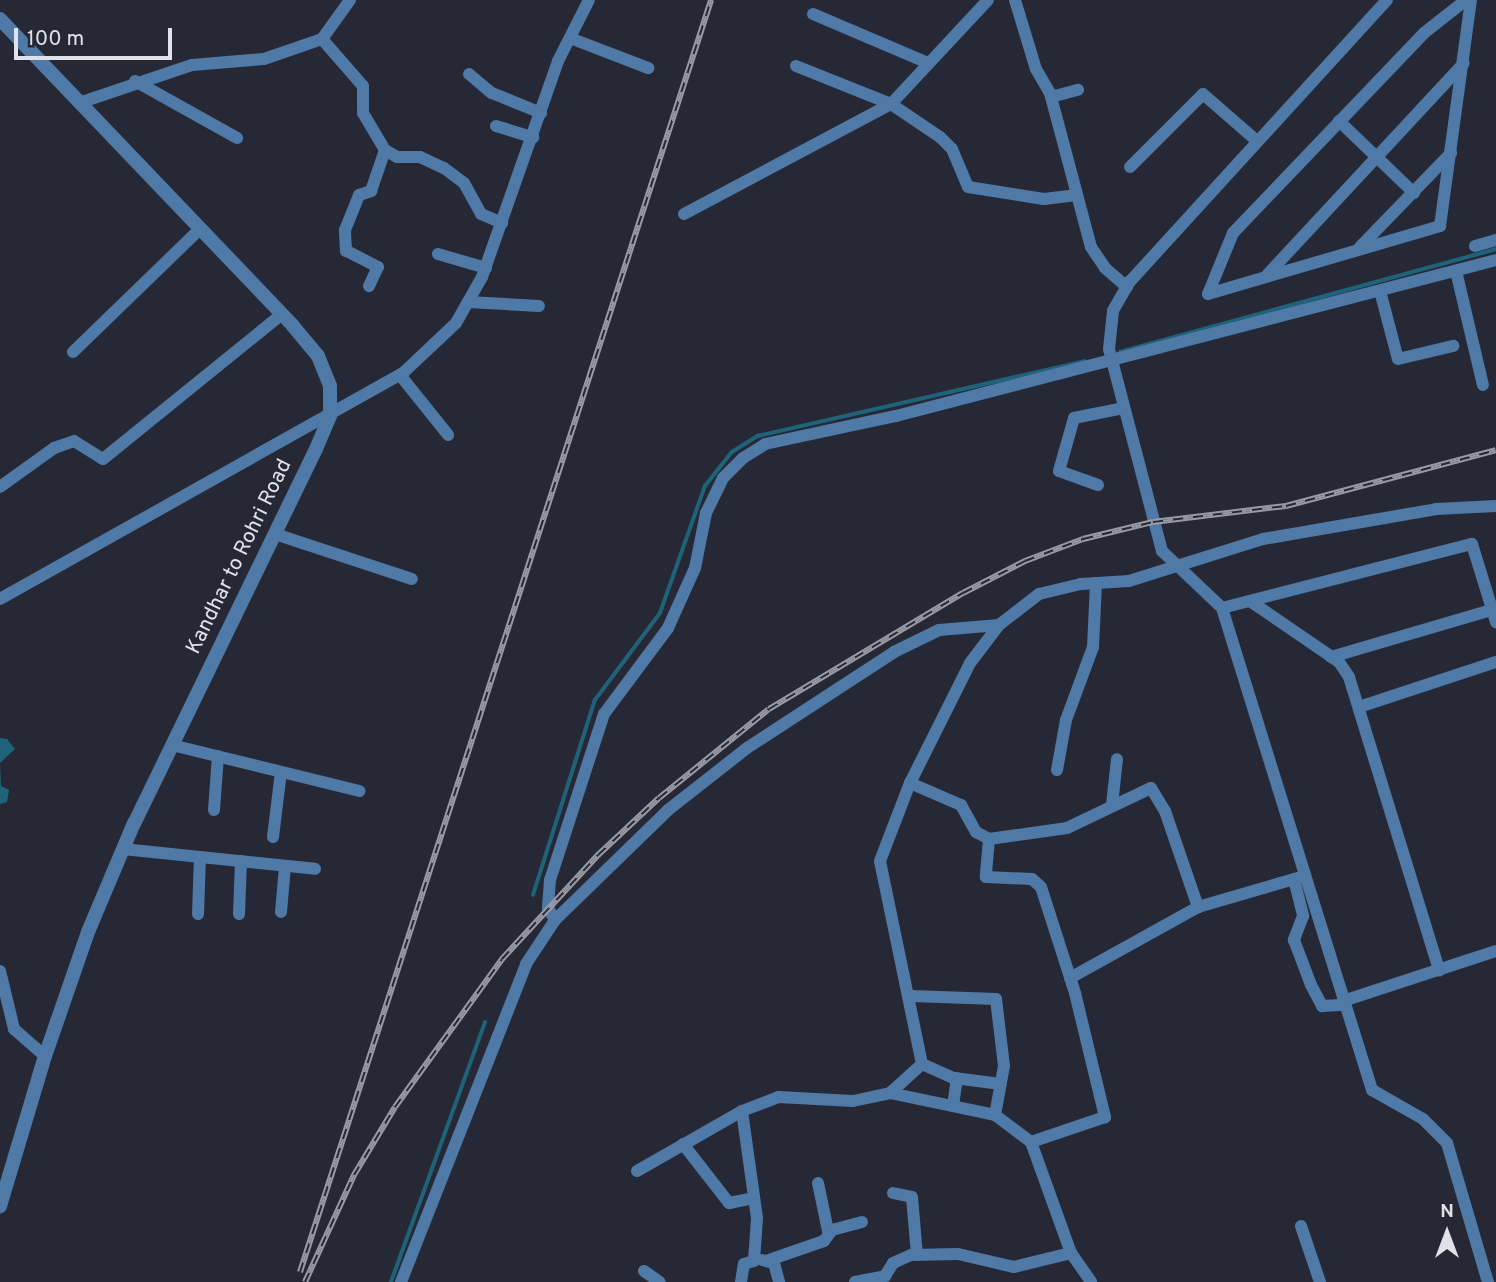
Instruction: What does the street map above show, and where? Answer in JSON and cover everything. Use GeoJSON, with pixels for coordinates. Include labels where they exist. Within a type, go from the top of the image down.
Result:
{"type":"FeatureCollection","features":[{"type":"Feature","properties":{"kind":"street"},"geometry":{"type":"LineString","coordinates":[[79,103],[192,65],[264,59],[322,39],[350,0]]}},
{"type":"Feature","properties":{"kind":"street"},"geometry":{"type":"LineString","coordinates":[[0,599],[400,375],[456,323],[485,268],[570,38],[589,0]]}},
{"type":"Feature","properties":{"kind":"street"},"geometry":{"type":"LineString","coordinates":[[684,214],[891,104],[988,0]]}},
{"type":"Feature","properties":{"kind":"street"},"geometry":{"type":"LineString","coordinates":[[1387,0],[1256,140],[1127,287],[1113,311],[1109,356],[1162,551],[1222,608],[1299,878],[1372,1090],[1423,1119],[1447,1143],[1488,1282]]}},
{"type":"Feature","properties":{"kind":"street"},"geometry":{"type":"LineString","coordinates":[[1469,0],[1464,63],[1440,226],[1208,294],[1233,233],[1424,33],[1469,0]]}},
{"type":"Feature","properties":{"kind":"street"},"geometry":{"type":"LineString","coordinates":[[1013,1],[1036,69],[1051,97],[1091,247],[1108,272],[1127,287]]}},
{"type":"Feature","properties":{"kind":"street"},"geometry":{"type":"LineString","coordinates":[[813,14],[928,63]]}},
{"type":"Feature","properties":{"kind":"street","name":"Kandhar to Rohri Road"},"geometry":{"type":"LineString","coordinates":[[0,19],[282,314],[318,356],[330,386],[330,416],[123,849],[45,1056],[0,1206]]}},
{"type":"Feature","properties":{"kind":"street"},"geometry":{"type":"LineString","coordinates":[[570,38],[648,68]]}},
{"type":"Feature","properties":{"kind":"street"},"geometry":{"type":"LineString","coordinates":[[322,39],[363,86],[363,113],[385,150],[397,157],[420,157],[444,168],[464,183],[481,214],[502,223]]}},
{"type":"Feature","properties":{"kind":"street"},"geometry":{"type":"LineString","coordinates":[[1265,277],[1464,63]]}},
{"type":"Feature","properties":{"kind":"street"},"geometry":{"type":"LineString","coordinates":[[796,66],[891,104],[952,149],[968,187],[1044,200],[1075,195]]}},
{"type":"Feature","properties":{"kind":"street"},"geometry":{"type":"LineString","coordinates":[[470,74],[492,93],[541,113]]}},
{"type":"Feature","properties":{"kind":"street"},"geometry":{"type":"LineString","coordinates":[[135,82],[237,138]]}},
{"type":"Feature","properties":{"kind":"street"},"geometry":{"type":"LineString","coordinates":[[1051,97],[1078,90]]}},
{"type":"Feature","properties":{"kind":"street"},"geometry":{"type":"LineString","coordinates":[[1130,167],[1203,94],[1256,140]]}},
{"type":"Feature","properties":{"kind":"street"},"geometry":{"type":"LineString","coordinates":[[1339,121],[1414,193]]}},
{"type":"Feature","properties":{"kind":"street"},"geometry":{"type":"LineString","coordinates":[[496,126],[533,137]]}},
{"type":"Feature","properties":{"kind":"street"},"geometry":{"type":"LineString","coordinates":[[369,286],[378,267],[346,251],[345,230],[359,195],[371,191],[385,150]]}},
{"type":"Feature","properties":{"kind":"street"},"geometry":{"type":"LineString","coordinates":[[1357,250],[1451,153]]}},
{"type":"Feature","properties":{"kind":"street"},"geometry":{"type":"LineString","coordinates":[[73,352],[201,228]]}},
{"type":"Feature","properties":{"kind":"street"},"geometry":{"type":"LineString","coordinates":[[1475,246],[1496,240]]}},
{"type":"Feature","properties":{"kind":"street"},"geometry":{"type":"LineString","coordinates":[[438,254],[485,268]]}},
{"type":"Feature","properties":{"kind":"street"},"geometry":{"type":"LineString","coordinates":[[555,920],[548,908],[550,880],[604,714],[668,628],[695,568],[706,513],[723,478],[765,444],[1496,260]]}},
{"type":"Feature","properties":{"kind":"street"},"geometry":{"type":"LineString","coordinates":[[1456,271],[1483,386]]}},
{"type":"Feature","properties":{"kind":"street"},"geometry":{"type":"LineString","coordinates":[[1380,291],[1398,359],[1453,346]]}},
{"type":"Feature","properties":{"kind":"street"},"geometry":{"type":"LineString","coordinates":[[468,302],[539,306]]}},
{"type":"Feature","properties":{"kind":"street"},"geometry":{"type":"LineString","coordinates":[[0,487],[54,448],[74,441],[103,459],[282,314]]}},
{"type":"Feature","properties":{"kind":"street"},"geometry":{"type":"LineString","coordinates":[[400,375],[448,435]]}},
{"type":"Feature","properties":{"kind":"street"},"geometry":{"type":"LineString","coordinates":[[1098,485],[1059,471],[1074,418],[1122,408]]}},
{"type":"Feature","properties":{"kind":"street"},"geometry":{"type":"LineString","coordinates":[[922,1064],[912,996],[880,861],[910,783],[970,663],[999,625],[1039,594],[1096,583],[1129,581],[1263,539],[1436,509],[1496,506]]}},
{"type":"Feature","properties":{"kind":"street"},"geometry":{"type":"LineString","coordinates":[[275,534],[412,579]]}},
{"type":"Feature","properties":{"kind":"street"},"geometry":{"type":"LineString","coordinates":[[1222,608],[1472,544],[1494,616],[1331,657]]}},
{"type":"Feature","properties":{"kind":"street"},"geometry":{"type":"LineString","coordinates":[[1057,770],[1066,720],[1093,647],[1096,583]]}},
{"type":"Feature","properties":{"kind":"street"},"geometry":{"type":"LineString","coordinates":[[1250,601],[1331,657],[1349,677],[1439,970]]}},
{"type":"Feature","properties":{"kind":"street"},"geometry":{"type":"LineString","coordinates":[[401,1282],[526,964],[555,920],[668,810],[747,748],[894,652],[939,630],[999,625]]}},
{"type":"Feature","properties":{"kind":"street"},"geometry":{"type":"LineString","coordinates":[[1359,707],[1496,662]]}},
{"type":"Feature","properties":{"kind":"street"},"geometry":{"type":"LineString","coordinates":[[172,745],[359,791]]}},
{"type":"Feature","properties":{"kind":"street"},"geometry":{"type":"LineString","coordinates":[[214,810],[218,757]]}},
{"type":"Feature","properties":{"kind":"street"},"geometry":{"type":"LineString","coordinates":[[1112,805],[1117,759]]}},
{"type":"Feature","properties":{"kind":"street"},"geometry":{"type":"LineString","coordinates":[[273,837],[281,772]]}},
{"type":"Feature","properties":{"kind":"street"},"geometry":{"type":"LineString","coordinates":[[910,783],[961,805],[976,832],[989,839],[1067,828],[1151,788],[1158,796],[1198,907]]}},
{"type":"Feature","properties":{"kind":"street"},"geometry":{"type":"LineString","coordinates":[[989,839],[986,877],[1032,879],[1041,887],[1070,978],[1105,1117],[1031,1142]]}},
{"type":"Feature","properties":{"kind":"street"},"geometry":{"type":"LineString","coordinates":[[123,849],[315,869]]}},
{"type":"Feature","properties":{"kind":"street"},"geometry":{"type":"LineString","coordinates":[[198,914],[200,857]]}},
{"type":"Feature","properties":{"kind":"street"},"geometry":{"type":"LineString","coordinates":[[239,914],[241,862]]}},
{"type":"Feature","properties":{"kind":"street"},"geometry":{"type":"LineString","coordinates":[[281,912],[285,866]]}},
{"type":"Feature","properties":{"kind":"street"},"geometry":{"type":"LineString","coordinates":[[1070,978],[1198,907],[1299,878]]}},
{"type":"Feature","properties":{"kind":"street"},"geometry":{"type":"LineString","coordinates":[[1299,878],[1303,916],[1294,940],[1322,1006],[1343,1003],[1496,951]]}},
{"type":"Feature","properties":{"kind":"street"},"geometry":{"type":"LineString","coordinates":[[0,971],[13,1029],[45,1056]]}},
{"type":"Feature","properties":{"kind":"street"},"geometry":{"type":"LineString","coordinates":[[912,996],[996,999],[1004,1066],[995,1115]]}},
{"type":"Feature","properties":{"kind":"street"},"geometry":{"type":"LineString","coordinates":[[922,1064],[957,1078],[1001,1084]]}},
{"type":"Feature","properties":{"kind":"street"},"geometry":{"type":"LineString","coordinates":[[890,1093],[922,1064]]}},
{"type":"Feature","properties":{"kind":"street"},"geometry":{"type":"LineString","coordinates":[[953,1106],[957,1078]]}},
{"type":"Feature","properties":{"kind":"street"},"geometry":{"type":"LineString","coordinates":[[637,1171],[742,1111],[778,1097],[853,1101],[890,1093],[995,1115],[1031,1142],[1072,1253],[1091,1282]]}},
{"type":"Feature","properties":{"kind":"street"},"geometry":{"type":"LineString","coordinates":[[742,1111],[754,1198],[754,1261]]}},
{"type":"Feature","properties":{"kind":"street"},"geometry":{"type":"LineString","coordinates":[[683,1144],[729,1203],[754,1198]]}},
{"type":"Feature","properties":{"kind":"street"},"geometry":{"type":"LineString","coordinates":[[741,1282],[744,1264],[769,1260],[824,1241],[828,1231],[818,1182]]}},
{"type":"Feature","properties":{"kind":"street"},"geometry":{"type":"LineString","coordinates":[[893,1192],[912,1197],[917,1255]]}},
{"type":"Feature","properties":{"kind":"street"},"geometry":{"type":"LineString","coordinates":[[828,1231],[862,1222]]}},
{"type":"Feature","properties":{"kind":"street"},"geometry":{"type":"LineString","coordinates":[[1301,1226],[1320,1282]]}},
{"type":"Feature","properties":{"kind":"street"},"geometry":{"type":"LineString","coordinates":[[855,1282],[885,1276],[903,1256],[958,1254],[1014,1267],[1072,1253]]}},
{"type":"Feature","properties":{"kind":"street"},"geometry":{"type":"LineString","coordinates":[[769,1260],[779,1282]]}},
{"type":"Feature","properties":{"kind":"street"},"geometry":{"type":"LineString","coordinates":[[644,1271],[660,1282]]}},
{"type":"Feature","properties":{"kind":"water"},"geometry":{"type":"Polygon","coordinates":[[[0,738],[7,739],[15,749],[0,763],[0,738]]]}},
{"type":"Feature","properties":{"kind":"water"},"geometry":{"type":"Polygon","coordinates":[[[0,763],[1,786],[9,790],[7,802],[0,804],[0,763]]]}},
{"type":"Feature","properties":{"kind":"waterway"},"geometry":{"type":"LineString","coordinates":[[1120,352],[1496,249]]}},
{"type":"Feature","properties":{"kind":"waterway"},"geometry":{"type":"LineString","coordinates":[[533,895],[595,700],[660,613],[705,486],[732,452],[758,436],[1085,361]]}},
{"type":"Feature","properties":{"kind":"waterway"},"geometry":{"type":"LineString","coordinates":[[391,1282],[485,1023]]}},
{"type":"Feature","properties":{"kind":"railway"},"geometry":{"type":"LineString","coordinates":[[300,1272],[711,0]]}},
{"type":"Feature","properties":{"kind":"railway"},"geometry":{"type":"LineString","coordinates":[[305,1282],[354,1175],[395,1107],[502,959],[598,855],[659,798],[769,709],[963,593],[1025,561],[1083,539],[1153,522],[1286,506],[1496,450]]}}]}
